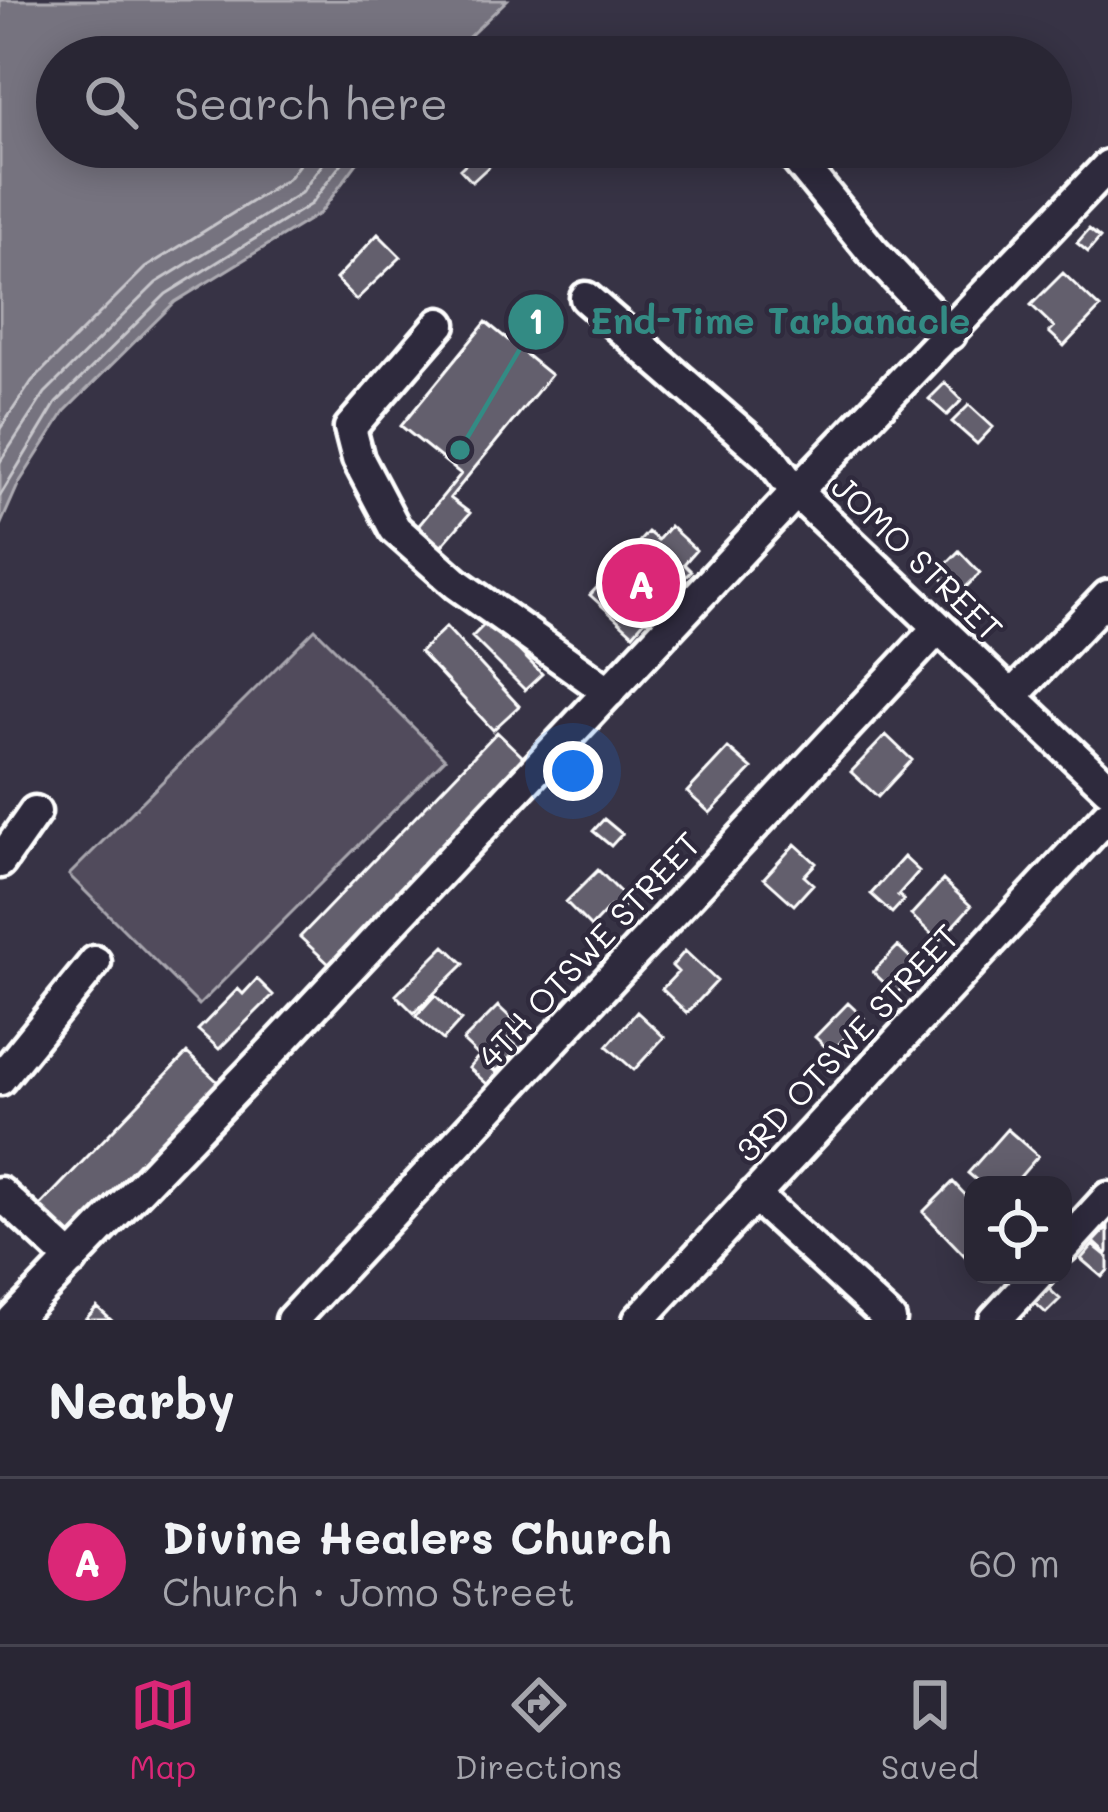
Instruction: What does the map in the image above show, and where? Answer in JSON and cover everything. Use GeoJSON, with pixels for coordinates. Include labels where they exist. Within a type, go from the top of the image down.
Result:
{"type":"FeatureCollection","features":[{"type":"Feature","properties":{"kind":"street","name":"JOMO STREET"},"geometry":{"type":"LineString","coordinates":[[1108,166],[796,492],[1108,788]]}},
{"type":"Feature","properties":{"kind":"street"},"geometry":{"type":"LineString","coordinates":[[804,168],[871,250],[950,334]]}},
{"type":"Feature","properties":{"kind":"street"},"geometry":{"type":"LineString","coordinates":[[14,1320],[796,492],[770,458],[586,298]]}},
{"type":"Feature","properties":{"kind":"street"},"geometry":{"type":"LineString","coordinates":[[440,324],[350,428],[358,459],[395,529],[457,584],[609,692]]}},
{"type":"Feature","properties":{"kind":"street"},"geometry":{"type":"LineString","coordinates":[[1011,697],[1108,596]]}},
{"type":"Feature","properties":{"kind":"street","name":"4TH OTSWE STREET"},"geometry":{"type":"LineString","coordinates":[[292,1320],[938,628]]}},
{"type":"Feature","properties":{"kind":"street"},"geometry":{"type":"LineString","coordinates":[[0,862],[35,812]]}},
{"type":"Feature","properties":{"kind":"street","name":"3RD OTSWE STREET"},"geometry":{"type":"LineString","coordinates":[[639,1320],[1108,815]]}},
{"type":"Feature","properties":{"kind":"street"},"geometry":{"type":"LineString","coordinates":[[0,1079],[95,962]]}},
{"type":"Feature","properties":{"kind":"street"},"geometry":{"type":"LineString","coordinates":[[0,1193],[71,1260]]}},
{"type":"Feature","properties":{"kind":"street"},"geometry":{"type":"LineString","coordinates":[[754,1196],[890,1320]]}},
{"type":"Feature","properties":{"kind":"street"},"geometry":{"type":"LineString","coordinates":[[1072,1236],[1108,1198]]}},
{"type":"Feature","properties":{"kind":"street"},"geometry":{"type":"LineString","coordinates":[[995,1320],[1028,1284]]}},
{"type":"Feature","properties":{"kind":"shaded area"},"geometry":{"type":"Polygon","coordinates":[[[315,629],[445,759],[199,1005],[69,875],[315,629]]]}},
{"type":"Feature","properties":{"kind":"water"},"geometry":{"type":"Polygon","coordinates":[[[0,0],[507,0],[470,36],[36,36],[36,168],[353,168],[320,213],[175,302],[65,411],[19,483],[0,526],[0,0]]]}},
{"type":"Feature","properties":{"kind":"building"},"geometry":{"type":"Polygon","coordinates":[[[461,168],[487,168],[472,182],[461,168]]]}},
{"type":"Feature","properties":{"kind":"building"},"geometry":{"type":"Polygon","coordinates":[[[1089,229],[1100,238],[1088,252],[1077,243],[1089,229]]]}},
{"type":"Feature","properties":{"kind":"building"},"geometry":{"type":"Polygon","coordinates":[[[378,234],[401,257],[356,300],[336,279],[378,234]]]}},
{"type":"Feature","properties":{"kind":"building"},"geometry":{"type":"Polygon","coordinates":[[[1063,273],[1100,308],[1064,346],[1049,332],[1054,327],[1031,305],[1063,273]]]}},
{"type":"Feature","properties":{"kind":"building"},"geometry":{"type":"Polygon","coordinates":[[[486,322],[551,375],[450,498],[470,513],[439,549],[415,530],[461,474],[401,426],[486,322]]]}},
{"type":"Feature","properties":{"kind":"building"},"geometry":{"type":"Polygon","coordinates":[[[945,383],[962,400],[947,415],[929,399],[945,383]]]}},
{"type":"Feature","properties":{"kind":"building"},"geometry":{"type":"Polygon","coordinates":[[[969,405],[993,427],[977,444],[952,422],[969,405]]]}},
{"type":"Feature","properties":{"kind":"building"},"geometry":{"type":"Polygon","coordinates":[[[670,526],[696,550],[684,564],[691,571],[664,600],[673,609],[656,628],[646,619],[633,634],[590,595],[648,532],[658,540],[670,526]]]}},
{"type":"Feature","properties":{"kind":"building"},"geometry":{"type":"Polygon","coordinates":[[[959,551],[980,573],[958,595],[937,573],[959,551]]]}},
{"type":"Feature","properties":{"kind":"building"},"geometry":{"type":"Polygon","coordinates":[[[489,620],[542,674],[525,690],[472,637],[489,620]]]}},
{"type":"Feature","properties":{"kind":"building"},"geometry":{"type":"Polygon","coordinates":[[[446,627],[519,706],[493,730],[420,652],[446,627]]]}},
{"type":"Feature","properties":{"kind":"building"},"geometry":{"type":"Polygon","coordinates":[[[497,732],[526,760],[330,965],[300,937],[497,732]]]}},
{"type":"Feature","properties":{"kind":"building"},"geometry":{"type":"Polygon","coordinates":[[[886,735],[912,760],[878,797],[851,772],[886,735]]]}},
{"type":"Feature","properties":{"kind":"building"},"geometry":{"type":"Polygon","coordinates":[[[728,748],[752,769],[710,813],[687,792],[728,748]]]}},
{"type":"Feature","properties":{"kind":"building"},"geometry":{"type":"Polygon","coordinates":[[[604,819],[622,834],[611,846],[593,831],[604,819]]]}},
{"type":"Feature","properties":{"kind":"building"},"geometry":{"type":"Polygon","coordinates":[[[795,844],[816,863],[804,876],[813,884],[794,905],[764,878],[795,844]]]}},
{"type":"Feature","properties":{"kind":"building"},"geometry":{"type":"Polygon","coordinates":[[[904,857],[919,871],[898,895],[904,900],[892,913],[871,894],[904,857]]]}},
{"type":"Feature","properties":{"kind":"building"},"geometry":{"type":"Polygon","coordinates":[[[598,870],[629,901],[616,913],[610,907],[591,927],[566,902],[598,870]]]}},
{"type":"Feature","properties":{"kind":"building"},"geometry":{"type":"Polygon","coordinates":[[[943,880],[971,906],[939,941],[911,915],[943,880]]]}},
{"type":"Feature","properties":{"kind":"building"},"geometry":{"type":"Polygon","coordinates":[[[445,946],[464,964],[414,1013],[396,995],[445,946]]]}},
{"type":"Feature","properties":{"kind":"building"},"geometry":{"type":"Polygon","coordinates":[[[898,946],[921,968],[896,994],[873,972],[898,946]]]}},
{"type":"Feature","properties":{"kind":"building"},"geometry":{"type":"Polygon","coordinates":[[[685,951],[717,981],[687,1013],[662,989],[678,972],[672,966],[685,951]]]}},
{"type":"Feature","properties":{"kind":"building"},"geometry":{"type":"Polygon","coordinates":[[[257,979],[273,995],[219,1049],[198,1030],[238,989],[243,994],[257,979]]]}},
{"type":"Feature","properties":{"kind":"building"},"geometry":{"type":"Polygon","coordinates":[[[435,995],[461,1020],[443,1040],[416,1016],[435,995]]]}},
{"type":"Feature","properties":{"kind":"building"},"geometry":{"type":"Polygon","coordinates":[[[848,1003],[864,1018],[831,1052],[815,1037],[848,1003]]]}},
{"type":"Feature","properties":{"kind":"building"},"geometry":{"type":"Polygon","coordinates":[[[498,1006],[516,1023],[481,1058],[463,1041],[498,1006]]]}},
{"type":"Feature","properties":{"kind":"building"},"geometry":{"type":"Polygon","coordinates":[[[637,1012],[664,1037],[634,1070],[607,1046],[637,1012]]]}},
{"type":"Feature","properties":{"kind":"building"},"geometry":{"type":"Polygon","coordinates":[[[508,1038],[519,1048],[497,1071],[486,1061],[508,1038]]]}},
{"type":"Feature","properties":{"kind":"building"},"geometry":{"type":"Polygon","coordinates":[[[187,1053],[218,1082],[70,1236],[39,1207],[187,1053]]]}},
{"type":"Feature","properties":{"kind":"building"},"geometry":{"type":"Polygon","coordinates":[[[478,1057],[497,1073],[487,1084],[469,1068],[478,1057]]]}},
{"type":"Feature","properties":{"kind":"building"},"geometry":{"type":"Polygon","coordinates":[[[1007,1129],[1038,1156],[1021,1176],[968,1173],[1007,1129]]]}},
{"type":"Feature","properties":{"kind":"building"},"geometry":{"type":"Polygon","coordinates":[[[953,1182],[964,1194],[964,1255],[923,1212],[953,1182]]]}},
{"type":"Feature","properties":{"kind":"building"},"geometry":{"type":"Polygon","coordinates":[[[1108,1227],[1108,1252],[1107,1254],[1094,1242],[1108,1227]]]}},
{"type":"Feature","properties":{"kind":"building"},"geometry":{"type":"Polygon","coordinates":[[[1093,1245],[1108,1257],[1108,1270],[1102,1277],[1081,1259],[1093,1245]]]}},
{"type":"Feature","properties":{"kind":"building"},"geometry":{"type":"Polygon","coordinates":[[[1049,1289],[1060,1299],[1046,1313],[1035,1303],[1049,1289]]]}},
{"type":"Feature","properties":{"kind":"building"},"geometry":{"type":"Polygon","coordinates":[[[97,1307],[111,1320],[85,1320],[97,1307]]]}},
{"type":"Feature","properties":{"kind":"place","name":"End-Time Tarbanacle"},"geometry":{"type":"Point","coordinates":[460,450]}},
{"type":"Feature","properties":{"kind":"place","name":"Divine Healers Church"},"geometry":{"type":"Point","coordinates":[641,583]}}]}
